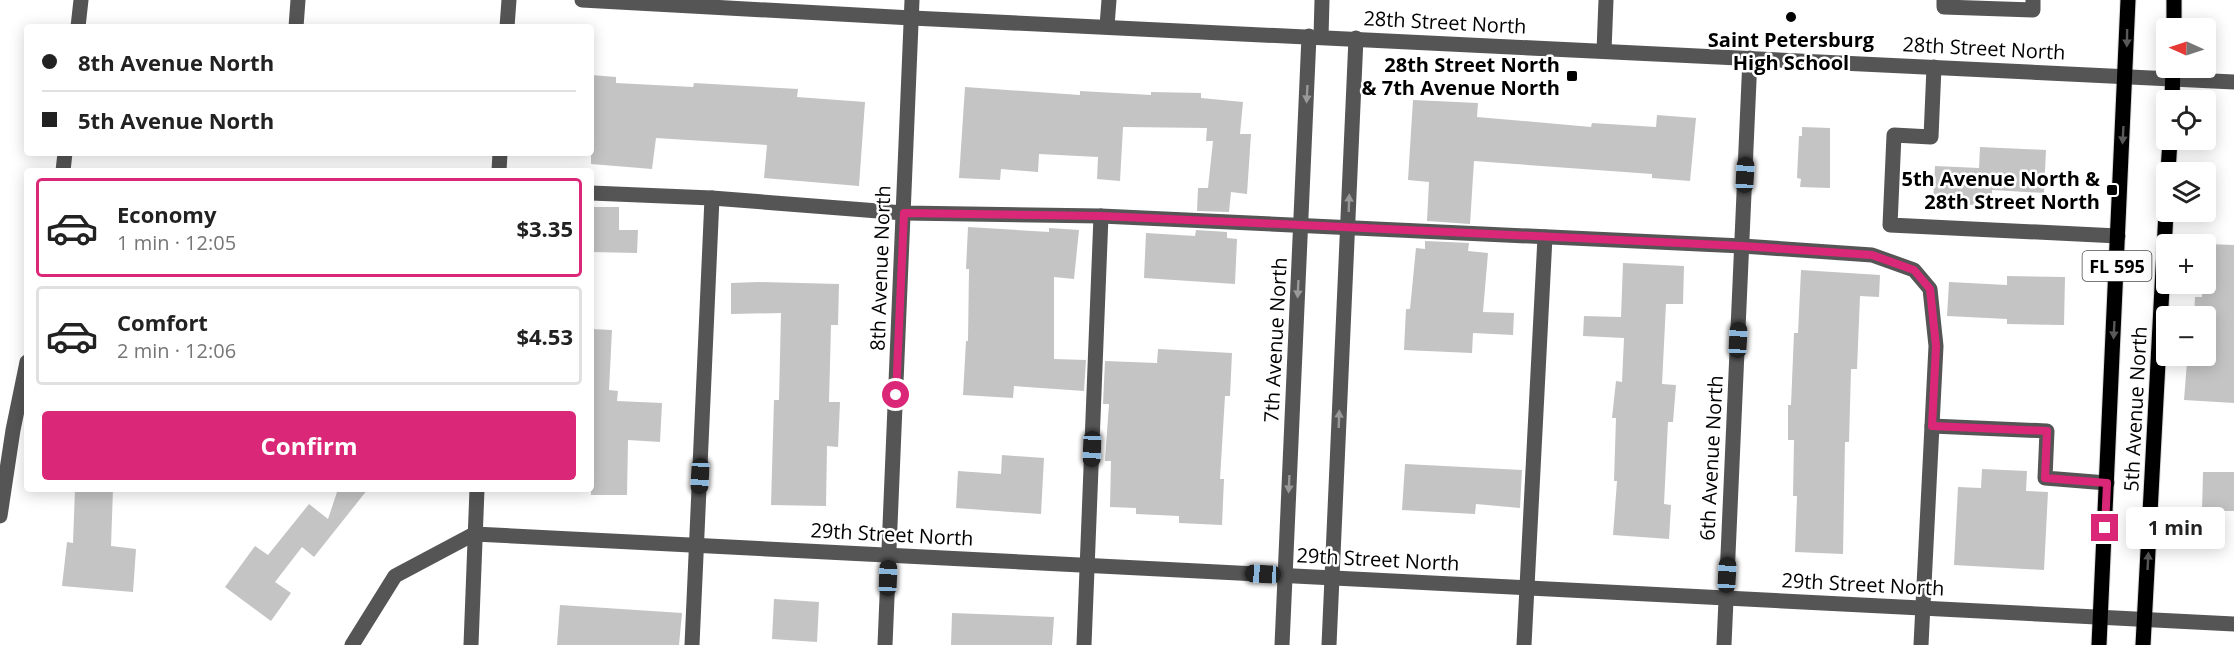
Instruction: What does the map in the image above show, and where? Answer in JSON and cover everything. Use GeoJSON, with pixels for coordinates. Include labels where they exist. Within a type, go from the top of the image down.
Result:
{"type":"FeatureCollection","features":[{"type":"Feature","properties":{"kind":"main road","name":"5th Avenue North"},"geometry":{"type":"LineString","coordinates":[[2099,645],[2128,0]]}},
{"type":"Feature","properties":{"kind":"main road"},"geometry":{"type":"LineString","coordinates":[[2174,0],[2174,18]]}},
{"type":"Feature","properties":{"kind":"main road","name":"5th Avenue North"},"geometry":{"type":"LineString","coordinates":[[2143,645],[2165,222]]}},
{"type":"Feature","properties":{"kind":"street"},"geometry":{"type":"LineString","coordinates":[[78,24],[81,0]]}},
{"type":"Feature","properties":{"kind":"street"},"geometry":{"type":"LineString","coordinates":[[296,24],[298,0]]}},
{"type":"Feature","properties":{"kind":"street"},"geometry":{"type":"LineString","coordinates":[[507,24],[509,0]]}},
{"type":"Feature","properties":{"kind":"street","name":"28th Street North"},"geometry":{"type":"LineString","coordinates":[[582,0],[720,3],[912,18],[2126,76],[2156,74]]}},
{"type":"Feature","properties":{"kind":"street","name":"8th Avenue North"},"geometry":{"type":"LineString","coordinates":[[885,645],[912,0]]}},
{"type":"Feature","properties":{"kind":"street"},"geometry":{"type":"LineString","coordinates":[[1107,26],[1108,0]]}},
{"type":"Feature","properties":{"kind":"street","name":"7th Avenue North"},"geometry":{"type":"LineString","coordinates":[[1282,645],[1301,225],[1315,36],[1322,0]]}},
{"type":"Feature","properties":{"kind":"street"},"geometry":{"type":"LineString","coordinates":[[1604,51],[1606,0]]}},
{"type":"Feature","properties":{"kind":"street"},"geometry":{"type":"LineString","coordinates":[[1944,0],[1944,7],[2033,10],[2033,0]]}},
{"type":"Feature","properties":{"kind":"street"},"geometry":{"type":"LineString","coordinates":[[1329,645],[1356,38]]}},
{"type":"Feature","properties":{"kind":"street","name":"6th Avenue North"},"geometry":{"type":"LineString","coordinates":[[1724,645],[1750,58]]}},
{"type":"Feature","properties":{"kind":"street"},"geometry":{"type":"LineString","coordinates":[[1934,67],[1931,137],[1894,135],[1890,225],[2118,236]]}},
{"type":"Feature","properties":{"kind":"street","name":"28th Street North"},"geometry":{"type":"LineString","coordinates":[[2207,78],[2234,82]]}},
{"type":"Feature","properties":{"kind":"street"},"geometry":{"type":"LineString","coordinates":[[594,193],[712,198],[904,213],[1101,216],[1742,246],[1872,255],[1914,270],[1930,289],[1936,346],[1921,645]]}},
{"type":"Feature","properties":{"kind":"street"},"geometry":{"type":"LineString","coordinates":[[692,645],[712,198]]}},
{"type":"Feature","properties":{"kind":"street"},"geometry":{"type":"LineString","coordinates":[[1084,645],[1101,216]]}},
{"type":"Feature","properties":{"kind":"street"},"geometry":{"type":"LineString","coordinates":[[1524,645],[1545,237]]}},
{"type":"Feature","properties":{"kind":"street"},"geometry":{"type":"LineString","coordinates":[[0,516],[24,377]]}},
{"type":"Feature","properties":{"kind":"street"},"geometry":{"type":"LineString","coordinates":[[1932,426],[2047,431],[2045,478],[2107,483]]}},
{"type":"Feature","properties":{"kind":"street"},"geometry":{"type":"LineString","coordinates":[[471,645],[477,492]]}},
{"type":"Feature","properties":{"kind":"street"},"geometry":{"type":"LineString","coordinates":[[352,645],[395,576],[474,534]]}},
{"type":"Feature","properties":{"kind":"street","name":"29th Street North"},"geometry":{"type":"LineString","coordinates":[[474,534],[2234,624]]}},
{"type":"Feature","properties":{"kind":"building"},"geometry":{"type":"Polygon","coordinates":[[[594,75],[616,77],[616,83],[693,87],[694,83],[798,89],[797,97],[865,102],[859,186],[764,178],[767,145],[656,138],[652,169],[591,164],[591,156],[594,156],[594,75]]]}},
{"type":"Feature","properties":{"kind":"building"},"geometry":{"type":"Polygon","coordinates":[[[965,87],[1080,95],[1080,91],[1151,95],[1151,92],[1201,93],[1201,98],[1243,102],[1240,134],[1251,134],[1247,194],[1231,192],[1229,212],[1197,211],[1198,188],[1208,188],[1213,141],[1206,141],[1207,128],[1123,127],[1120,181],[1097,179],[1098,157],[1039,154],[1038,172],[1001,169],[1000,180],[959,178],[965,87]]]}},
{"type":"Feature","properties":{"kind":"building"},"geometry":{"type":"Polygon","coordinates":[[[1413,100],[1478,103],[1477,117],[1591,127],[1592,123],[1656,127],[1657,115],[1696,118],[1690,181],[1652,178],[1652,174],[1474,161],[1470,224],[1427,221],[1429,182],[1408,180],[1413,100]]]}},
{"type":"Feature","properties":{"kind":"building"},"geometry":{"type":"Polygon","coordinates":[[[1802,127],[1830,128],[1830,188],[1800,187],[1801,179],[1797,178],[1799,136],[1802,136],[1802,127]]]}},
{"type":"Feature","properties":{"kind":"building"},"geometry":{"type":"Polygon","coordinates":[[[1980,147],[2046,150],[2044,193],[1992,190],[1992,206],[1933,203],[1935,166],[1979,168],[1980,147]]]}},
{"type":"Feature","properties":{"kind":"building"},"geometry":{"type":"Polygon","coordinates":[[[594,207],[619,207],[619,230],[638,230],[637,253],[594,252],[594,207]]]}},
{"type":"Feature","properties":{"kind":"building"},"geometry":{"type":"Polygon","coordinates":[[[968,227],[1049,232],[1049,228],[1079,230],[1074,279],[1054,277],[1054,359],[1086,360],[1084,391],[1014,386],[1013,398],[963,395],[966,341],[968,341],[969,269],[966,269],[968,227]]]}},
{"type":"Feature","properties":{"kind":"building"},"geometry":{"type":"Polygon","coordinates":[[[1196,230],[1227,232],[1227,238],[1237,239],[1235,284],[1144,278],[1146,233],[1195,236],[1196,230]]]}},
{"type":"Feature","properties":{"kind":"building"},"geometry":{"type":"Polygon","coordinates":[[[1425,241],[1469,243],[1468,251],[1488,253],[1483,312],[1514,313],[1513,335],[1473,333],[1472,353],[1404,350],[1406,309],[1410,309],[1416,248],[1425,249],[1425,241]]]}},
{"type":"Feature","properties":{"kind":"building"},"geometry":{"type":"Polygon","coordinates":[[[2216,244],[2234,245],[2234,403],[2184,400],[2187,366],[2216,366],[2216,306],[2195,306],[2195,297],[2202,297],[2202,294],[2216,294],[2216,244]]]}},
{"type":"Feature","properties":{"kind":"building"},"geometry":{"type":"Polygon","coordinates":[[[1623,263],[1684,266],[1683,304],[1666,304],[1662,384],[1676,385],[1673,422],[1668,422],[1664,504],[1671,505],[1669,539],[1613,535],[1617,481],[1614,481],[1616,418],[1612,418],[1616,381],[1622,382],[1624,338],[1583,336],[1584,316],[1621,317],[1623,263]]]}},
{"type":"Feature","properties":{"kind":"building"},"geometry":{"type":"Polygon","coordinates":[[[1801,270],[1880,275],[1879,297],[1860,296],[1857,369],[1851,369],[1849,442],[1845,442],[1843,554],[1795,552],[1797,496],[1793,496],[1794,440],[1788,440],[1788,405],[1791,405],[1794,333],[1798,333],[1801,270]]]}},
{"type":"Feature","properties":{"kind":"building"},"geometry":{"type":"Polygon","coordinates":[[[2007,276],[2065,277],[2064,325],[2007,324],[2007,319],[1947,316],[1949,282],[2007,285],[2007,276]]]}},
{"type":"Feature","properties":{"kind":"building"},"geometry":{"type":"Polygon","coordinates":[[[731,283],[839,284],[838,325],[831,325],[829,402],[840,402],[838,447],[827,446],[826,506],[771,505],[774,400],[779,400],[781,313],[731,314],[731,283]]]}},
{"type":"Feature","properties":{"kind":"building"},"geometry":{"type":"Polygon","coordinates":[[[594,329],[612,330],[609,390],[618,391],[617,401],[662,403],[660,442],[628,440],[627,495],[591,495],[591,492],[594,492],[594,329]]]}},
{"type":"Feature","properties":{"kind":"building"},"geometry":{"type":"Polygon","coordinates":[[[1158,349],[1232,353],[1230,396],[1225,396],[1220,479],[1224,479],[1222,525],[1179,523],[1179,516],[1136,514],[1136,508],[1110,507],[1111,461],[1105,461],[1109,404],[1103,404],[1105,361],[1157,363],[1158,349]]]}},
{"type":"Feature","properties":{"kind":"building"},"geometry":{"type":"Polygon","coordinates":[[[1002,455],[1044,458],[1041,514],[956,508],[958,471],[1001,474],[1002,455]]]}},
{"type":"Feature","properties":{"kind":"building"},"geometry":{"type":"Polygon","coordinates":[[[1405,464],[1522,470],[1520,508],[1476,504],[1475,514],[1402,510],[1405,464]]]}},
{"type":"Feature","properties":{"kind":"building"},"geometry":{"type":"Polygon","coordinates":[[[1982,469],[2027,471],[2026,491],[2048,492],[2044,570],[1954,565],[1958,487],[1981,488],[1982,469]]]}},
{"type":"Feature","properties":{"kind":"building"},"geometry":{"type":"Polygon","coordinates":[[[2203,472],[2234,472],[2234,511],[2202,511],[2203,472]]]}},
{"type":"Feature","properties":{"kind":"building"},"geometry":{"type":"Polygon","coordinates":[[[75,492],[113,492],[111,546],[136,549],[133,592],[62,586],[67,542],[73,543],[75,492]]]}},
{"type":"Feature","properties":{"kind":"building"},"geometry":{"type":"Polygon","coordinates":[[[337,492],[366,492],[314,557],[302,547],[275,582],[291,593],[271,621],[225,587],[255,546],[268,555],[309,504],[328,519],[337,492]]]}},
{"type":"Feature","properties":{"kind":"building"},"geometry":{"type":"Polygon","coordinates":[[[774,599],[819,602],[817,642],[772,639],[774,599]]]}},
{"type":"Feature","properties":{"kind":"building"},"geometry":{"type":"Polygon","coordinates":[[[560,605],[682,613],[679,645],[557,645],[560,605]]]}},
{"type":"Feature","properties":{"kind":"building"},"geometry":{"type":"Polygon","coordinates":[[[952,613],[1054,617],[1052,645],[951,645],[952,613]]]}},
{"type":"Feature","properties":{"kind":"place","name":"Saint Petersburg High School"},"geometry":{"type":"Point","coordinates":[1791,17]}},
{"type":"Feature","properties":{"kind":"place","name":"28th Street North & 7th Avenue North"},"geometry":{"type":"Point","coordinates":[1572,76]}},
{"type":"Feature","properties":{"kind":"place","name":"5th Avenue North & 28th Street North"},"geometry":{"type":"Point","coordinates":[2112,190]}},
{"type":"Feature","properties":{"kind":"route"},"geometry":{"type":"LineString","coordinates":[[896,395],[904,213],[1101,216],[1742,246],[1872,255],[1914,270],[1930,289],[1936,346],[1932,426],[2047,431],[2045,478],[2107,483],[2105,528]]}}]}
